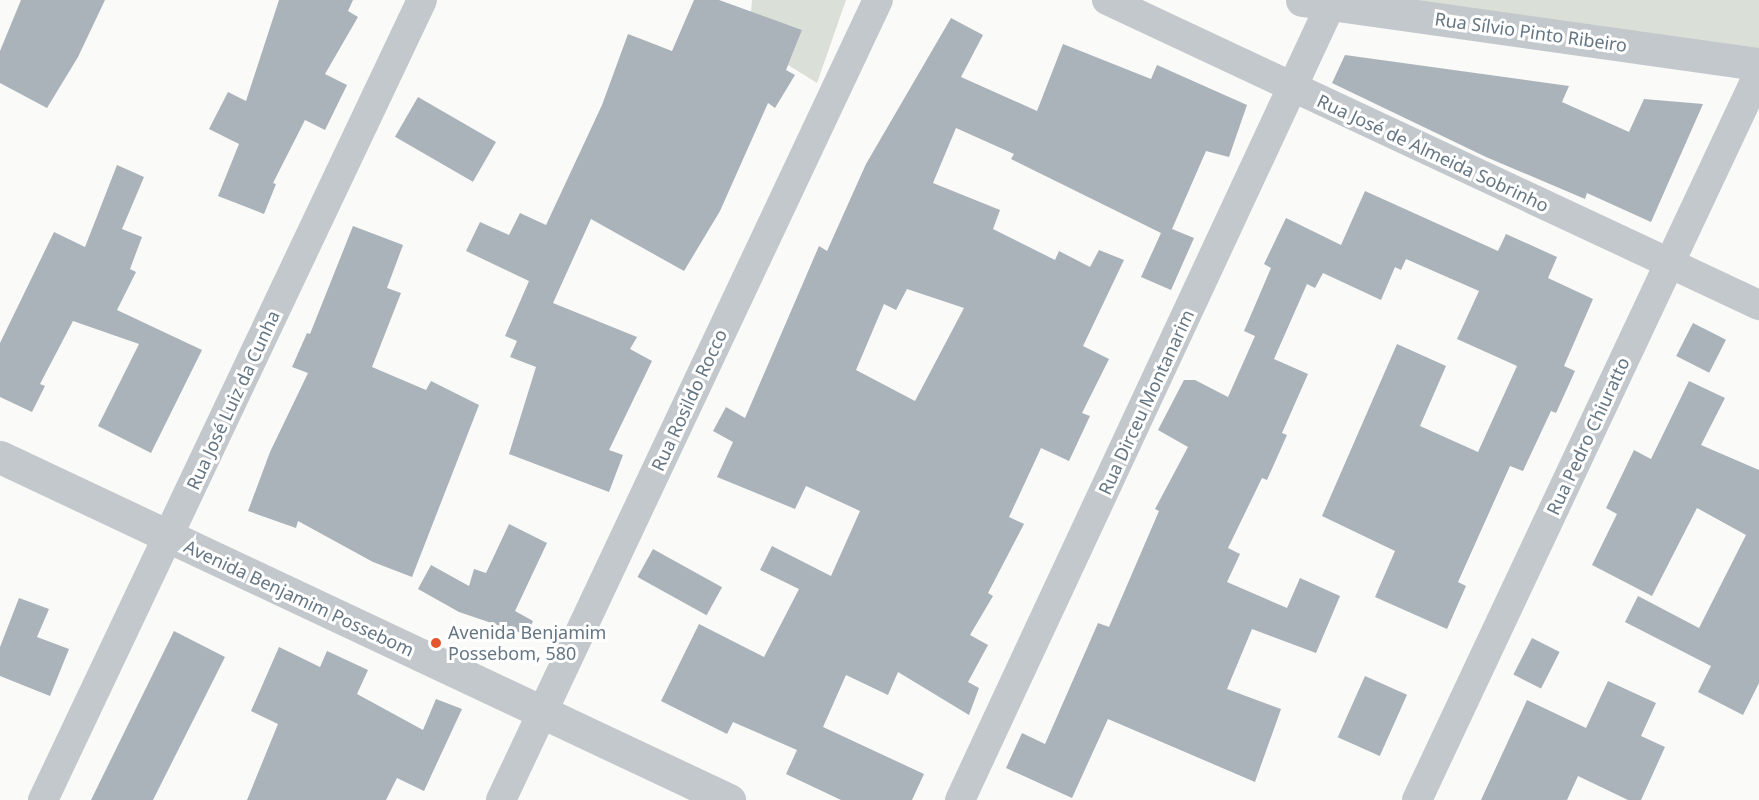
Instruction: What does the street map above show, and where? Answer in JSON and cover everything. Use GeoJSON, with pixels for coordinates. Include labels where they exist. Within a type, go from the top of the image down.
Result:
{"type":"FeatureCollection","features":[{"type":"Feature","properties":{"kind":"street","name":"Rua José Luiz da Cunha"},"geometry":{"type":"LineString","coordinates":[[43,800],[422,0]]}},
{"type":"Feature","properties":{"kind":"street","name":"Rua Rosildo Rocco"},"geometry":{"type":"LineString","coordinates":[[501,800],[878,0]]}},
{"type":"Feature","properties":{"kind":"street","name":"Rua José de Almeida Sobrinho"},"geometry":{"type":"LineString","coordinates":[[1107,0],[1759,305]]}},
{"type":"Feature","properties":{"kind":"street","name":"Rua Dirceu Montanarim"},"geometry":{"type":"LineString","coordinates":[[960,800],[1293,87],[1317,2]]}},
{"type":"Feature","properties":{"kind":"street","name":"Rua Sílvio Pinto Ribeiro"},"geometry":{"type":"LineString","coordinates":[[1317,2],[1759,64]]}},
{"type":"Feature","properties":{"kind":"street","name":"Rua Pedro Chiuratto"},"geometry":{"type":"LineString","coordinates":[[1418,800],[1759,73]]}},
{"type":"Feature","properties":{"kind":"street","name":"Avenida Benjamim Possebom"},"geometry":{"type":"LineString","coordinates":[[0,457],[729,800]]}},
{"type":"Feature","properties":{"kind":"shaded area"},"geometry":{"type":"Polygon","coordinates":[[[752,0],[846,0],[817,83],[788,65],[802,30],[751,12],[752,0]]]}},
{"type":"Feature","properties":{"kind":"shaded area"},"geometry":{"type":"Polygon","coordinates":[[[1404,0],[1759,0],[1759,51],[1404,0]]]}},
{"type":"Feature","properties":{"kind":"building"},"geometry":{"type":"Polygon","coordinates":[[[21,0],[105,0],[78,57],[47,108],[0,83],[0,51],[21,0]]]}},
{"type":"Feature","properties":{"kind":"building"},"geometry":{"type":"Polygon","coordinates":[[[279,0],[353,0],[348,11],[358,17],[325,74],[347,85],[325,130],[305,120],[273,183],[276,184],[264,214],[218,196],[239,144],[209,129],[228,92],[246,101],[279,0]]]}},
{"type":"Feature","properties":{"kind":"building"},"geometry":{"type":"Polygon","coordinates":[[[694,0],[719,0],[802,30],[786,70],[795,75],[775,108],[768,103],[720,211],[684,271],[591,219],[553,303],[637,337],[630,349],[652,361],[609,450],[623,455],[609,492],[509,454],[536,367],[510,357],[517,341],[505,336],[529,281],[466,251],[480,222],[509,235],[520,213],[546,225],[602,105],[628,34],[672,51],[694,0]]]}},
{"type":"Feature","properties":{"kind":"building"},"geometry":{"type":"Polygon","coordinates":[[[951,18],[983,35],[961,77],[1037,111],[1063,44],[1151,79],[1157,65],[1247,105],[1229,157],[1206,151],[1172,229],[1194,238],[1171,290],[1141,277],[1161,233],[1011,159],[1014,154],[956,128],[933,183],[1000,210],[993,229],[1055,260],[1059,251],[1090,267],[1099,250],[1124,260],[1083,346],[1109,359],[1082,413],[1090,416],[1069,461],[1041,448],[1009,517],[1024,524],[988,593],[993,596],[970,635],[988,645],[968,682],[979,688],[969,715],[898,672],[888,695],[846,675],[823,727],[924,774],[912,800],[841,800],[786,774],[797,750],[733,722],[727,734],[661,701],[699,624],[764,657],[799,589],[760,570],[772,546],[831,576],[860,511],[806,486],[795,509],[717,477],[733,442],[713,431],[726,407],[745,418],[819,246],[827,251],[866,164],[951,18]],[[907,289],[896,310],[884,304],[856,370],[915,401],[964,308],[907,289]]]}},
{"type":"Feature","properties":{"kind":"building"},"geometry":{"type":"Polygon","coordinates":[[[1345,55],[1569,86],[1562,102],[1629,132],[1644,99],[1703,104],[1651,222],[1587,193],[1585,199],[1486,157],[1332,83],[1345,55]]]}},
{"type":"Feature","properties":{"kind":"building"},"geometry":{"type":"Polygon","coordinates":[[[418,97],[496,142],[473,182],[395,137],[418,97]]]}},
{"type":"Feature","properties":{"kind":"building"},"geometry":{"type":"Polygon","coordinates":[[[117,165],[144,177],[122,229],[142,237],[130,269],[136,272],[117,310],[202,350],[151,453],[98,426],[139,344],[73,321],[40,384],[45,386],[32,412],[0,397],[0,343],[54,232],[85,247],[117,165]]]}},
{"type":"Feature","properties":{"kind":"building"},"geometry":{"type":"Polygon","coordinates":[[[1365,191],[1498,251],[1506,234],[1557,257],[1548,278],[1593,299],[1564,366],[1575,371],[1556,413],[1551,411],[1523,471],[1510,466],[1458,582],[1466,586],[1447,629],[1375,597],[1395,551],[1322,516],[1397,344],[1446,366],[1420,426],[1478,452],[1517,366],[1457,339],[1479,291],[1406,259],[1401,270],[1395,267],[1381,300],[1323,273],[1315,288],[1307,284],[1274,359],[1308,374],[1282,433],[1287,435],[1267,480],[1262,478],[1228,548],[1240,554],[1227,582],[1287,608],[1300,578],[1340,596],[1316,653],[1252,629],[1227,689],[1281,709],[1255,782],[1108,719],[1072,798],[1006,768],[1022,733],[1045,744],[1098,623],[1109,627],[1159,511],[1155,509],[1188,447],[1158,430],[1184,380],[1195,380],[1228,397],[1255,336],[1244,331],[1271,268],[1264,264],[1286,218],[1341,245],[1365,191]]]}},
{"type":"Feature","properties":{"kind":"building"},"geometry":{"type":"Polygon","coordinates":[[[353,226],[403,245],[387,288],[401,293],[372,367],[426,390],[431,381],[479,405],[412,577],[373,562],[298,521],[296,528],[248,511],[270,452],[308,373],[292,367],[307,333],[310,334],[353,226]]]}},
{"type":"Feature","properties":{"kind":"building"},"geometry":{"type":"Polygon","coordinates":[[[1693,323],[1726,340],[1709,373],[1676,356],[1693,323]]]}},
{"type":"Feature","properties":{"kind":"building"},"geometry":{"type":"Polygon","coordinates":[[[1689,381],[1725,398],[1701,445],[1759,470],[1759,683],[1743,715],[1698,692],[1711,666],[1625,622],[1638,596],[1699,628],[1746,535],[1697,508],[1652,596],[1592,565],[1617,514],[1606,508],[1634,450],[1651,459],[1689,381]]]}},
{"type":"Feature","properties":{"kind":"building"},"geometry":{"type":"Polygon","coordinates":[[[509,524],[547,543],[515,611],[533,621],[527,635],[459,612],[418,589],[431,565],[469,586],[474,569],[486,573],[509,524]]]}},
{"type":"Feature","properties":{"kind":"building"},"geometry":{"type":"Polygon","coordinates":[[[653,549],[722,587],[707,615],[637,577],[653,549]]]}},
{"type":"Feature","properties":{"kind":"building"},"geometry":{"type":"Polygon","coordinates":[[[19,598],[49,609],[37,637],[69,649],[50,696],[0,676],[0,647],[19,598]]]}},
{"type":"Feature","properties":{"kind":"building"},"geometry":{"type":"Polygon","coordinates":[[[174,631],[225,657],[153,800],[91,800],[174,631]]]}},
{"type":"Feature","properties":{"kind":"building"},"geometry":{"type":"Polygon","coordinates":[[[1532,638],[1560,652],[1541,689],[1513,675],[1532,638]]]}},
{"type":"Feature","properties":{"kind":"building"},"geometry":{"type":"Polygon","coordinates":[[[279,647],[320,667],[327,651],[368,670],[357,694],[423,730],[436,699],[462,709],[424,791],[397,778],[386,800],[247,800],[278,724],[251,711],[279,647]]]}},
{"type":"Feature","properties":{"kind":"building"},"geometry":{"type":"Polygon","coordinates":[[[1365,676],[1407,695],[1380,756],[1338,737],[1365,676]]]}},
{"type":"Feature","properties":{"kind":"building"},"geometry":{"type":"Polygon","coordinates":[[[1608,681],[1656,703],[1641,736],[1665,747],[1641,800],[1628,800],[1578,776],[1567,800],[1481,800],[1527,700],[1586,728],[1608,681]]]}},
{"type":"Feature","properties":{"kind":"place","name":"Avenida Benjamim Possebom, 580"},"geometry":{"type":"Point","coordinates":[436,643]}}]}
